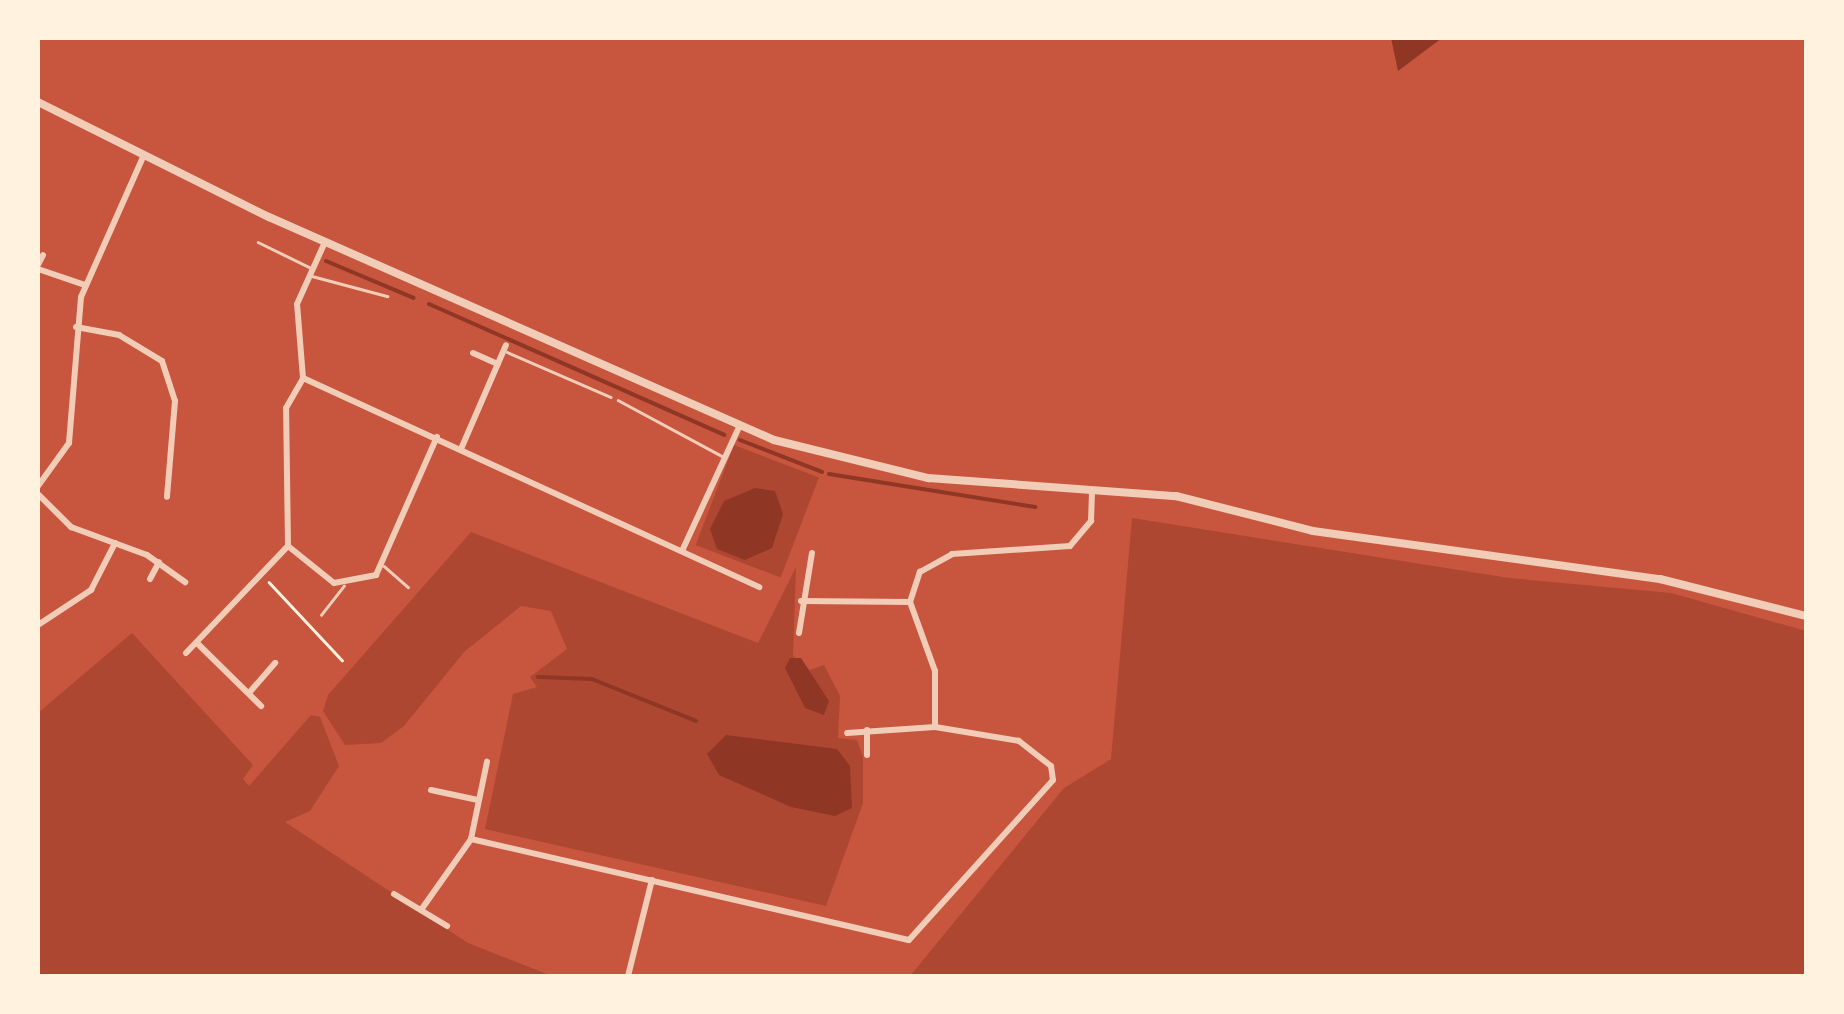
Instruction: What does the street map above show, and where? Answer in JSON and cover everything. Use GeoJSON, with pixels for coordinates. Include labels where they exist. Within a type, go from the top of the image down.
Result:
{"type":"FeatureCollection","features":[{"type":"Feature","properties":{"kind":"street"},"geometry":{"type":"LineString","coordinates":[[38,102],[326,242],[740,424],[928,478],[1176,496],[1354,539],[1660,579],[1806,616]]}},
{"type":"Feature","properties":{"kind":"street"},"geometry":{"type":"LineString","coordinates":[[38,486],[69,444],[76,327],[85,285],[144,155]]}},
{"type":"Feature","properties":{"kind":"street"},"geometry":{"type":"LineString","coordinates":[[186,654],[288,546],[286,408],[304,378],[297,304],[326,242]]}},
{"type":"Feature","properties":{"kind":"street"},"geometry":{"type":"LineString","coordinates":[[43,255],[38,267],[85,285]]}},
{"type":"Feature","properties":{"kind":"street"},"geometry":{"type":"LineString","coordinates":[[76,327],[120,335],[162,361],[175,401],[167,497]]}},
{"type":"Feature","properties":{"kind":"street"},"geometry":{"type":"LineString","coordinates":[[461,450],[505,348]]}},
{"type":"Feature","properties":{"kind":"street"},"geometry":{"type":"LineString","coordinates":[[473,353],[498,364]]}},
{"type":"Feature","properties":{"kind":"street"},"geometry":{"type":"LineString","coordinates":[[304,378],[760,587]]}},
{"type":"Feature","properties":{"kind":"street"},"geometry":{"type":"LineString","coordinates":[[682,551],[740,424]]}},
{"type":"Feature","properties":{"kind":"street"},"geometry":{"type":"LineString","coordinates":[[288,546],[344,586],[384,566],[437,437]]}},
{"type":"Feature","properties":{"kind":"street"},"geometry":{"type":"LineString","coordinates":[[155,482],[167,486]]}},
{"type":"Feature","properties":{"kind":"street"},"geometry":{"type":"LineString","coordinates":[[935,727],[935,671],[910,602],[920,572],[939,558],[1077,542],[1091,521],[1092,491]]}},
{"type":"Feature","properties":{"kind":"street"},"geometry":{"type":"LineString","coordinates":[[38,494],[71,527],[160,562],[184,582]]}},
{"type":"Feature","properties":{"kind":"street"},"geometry":{"type":"LineString","coordinates":[[38,625],[92,590],[115,542]]}},
{"type":"Feature","properties":{"kind":"street"},"geometry":{"type":"LineString","coordinates":[[800,633],[801,601],[812,553]]}},
{"type":"Feature","properties":{"kind":"street"},"geometry":{"type":"LineString","coordinates":[[150,578],[160,562]]}},
{"type":"Feature","properties":{"kind":"street"},"geometry":{"type":"LineString","coordinates":[[801,601],[910,602]]}},
{"type":"Feature","properties":{"kind":"street"},"geometry":{"type":"LineString","coordinates":[[196,643],[261,706]]}},
{"type":"Feature","properties":{"kind":"street"},"geometry":{"type":"LineString","coordinates":[[248,693],[276,664]]}},
{"type":"Feature","properties":{"kind":"street"},"geometry":{"type":"LineString","coordinates":[[471,839],[909,940],[1052,780],[1041,751],[1019,741],[935,727],[846,733]]}},
{"type":"Feature","properties":{"kind":"street"},"geometry":{"type":"LineString","coordinates":[[867,730],[867,755]]}},
{"type":"Feature","properties":{"kind":"street"},"geometry":{"type":"LineString","coordinates":[[421,910],[471,839],[487,762]]}},
{"type":"Feature","properties":{"kind":"street"},"geometry":{"type":"LineString","coordinates":[[431,790],[478,800]]}},
{"type":"Feature","properties":{"kind":"street"},"geometry":{"type":"LineString","coordinates":[[628,976],[652,880]]}},
{"type":"Feature","properties":{"kind":"street"},"geometry":{"type":"LineString","coordinates":[[394,894],[447,926]]}},
{"type":"Feature","properties":{"kind":"lane"},"geometry":{"type":"LineString","coordinates":[[258,242],[312,272],[387,296]]}},
{"type":"Feature","properties":{"kind":"lane"},"geometry":{"type":"LineString","coordinates":[[505,348],[610,397]]}},
{"type":"Feature","properties":{"kind":"lane"},"geometry":{"type":"LineString","coordinates":[[618,400],[725,458]]}},
{"type":"Feature","properties":{"kind":"lane"},"geometry":{"type":"LineString","coordinates":[[384,566],[408,586]]}},
{"type":"Feature","properties":{"kind":"lane"},"geometry":{"type":"LineString","coordinates":[[321,615],[344,586]]}},
{"type":"Feature","properties":{"kind":"path"},"geometry":{"type":"LineString","coordinates":[[266,571],[272,590],[342,660]]}},
{"type":"Feature","properties":{"kind":"shaded area"},"geometry":{"type":"Polygon","coordinates":[[[1391,38],[1442,38],[1398,71],[1391,38]]]}},
{"type":"Feature","properties":{"kind":"shaded area"},"geometry":{"type":"Polygon","coordinates":[[[734,445],[819,478],[781,578],[696,545],[734,445]]]}},
{"type":"Feature","properties":{"kind":"shaded area"},"geometry":{"type":"Polygon","coordinates":[[[755,488],[775,491],[783,514],[772,548],[745,560],[717,549],[710,529],[724,501],[755,488]]]}},
{"type":"Feature","properties":{"kind":"shaded area"},"geometry":{"type":"Polygon","coordinates":[[[1132,518],[1509,578],[1671,593],[1806,631],[1806,976],[910,976],[1064,788],[1111,759],[1132,518]]]}},
{"type":"Feature","properties":{"kind":"shaded area"},"geometry":{"type":"Polygon","coordinates":[[[471,532],[758,643],[796,567],[793,656],[810,670],[824,665],[840,696],[838,738],[857,740],[863,757],[863,803],[826,906],[485,829],[513,694],[537,687],[530,677],[567,649],[551,611],[521,606],[464,652],[404,726],[381,743],[345,745],[323,711],[328,695],[471,532]]]}},
{"type":"Feature","properties":{"kind":"shaded area"},"geometry":{"type":"Polygon","coordinates":[[[132,633],[253,765],[243,779],[249,786],[311,715],[320,717],[339,766],[310,811],[285,822],[468,943],[552,976],[38,976],[38,713],[132,633]]]}},
{"type":"Feature","properties":{"kind":"shaded area"},"geometry":{"type":"Polygon","coordinates":[[[790,658],[801,658],[829,701],[824,715],[805,708],[785,668],[790,658]]]}},
{"type":"Feature","properties":{"kind":"shaded area"},"geometry":{"type":"Polygon","coordinates":[[[726,735],[837,749],[850,766],[852,808],[835,816],[791,807],[719,775],[707,754],[726,735]]]}},
{"type":"Feature","properties":{"kind":"waterway"},"geometry":{"type":"LineString","coordinates":[[326,261],[414,298]]}},
{"type":"Feature","properties":{"kind":"waterway"},"geometry":{"type":"LineString","coordinates":[[429,304],[724,435]]}},
{"type":"Feature","properties":{"kind":"waterway"},"geometry":{"type":"LineString","coordinates":[[740,440],[822,472]]}},
{"type":"Feature","properties":{"kind":"waterway"},"geometry":{"type":"LineString","coordinates":[[829,474],[1035,507]]}},
{"type":"Feature","properties":{"kind":"waterway"},"geometry":{"type":"LineString","coordinates":[[538,677],[592,679],[696,721]]}}]}
